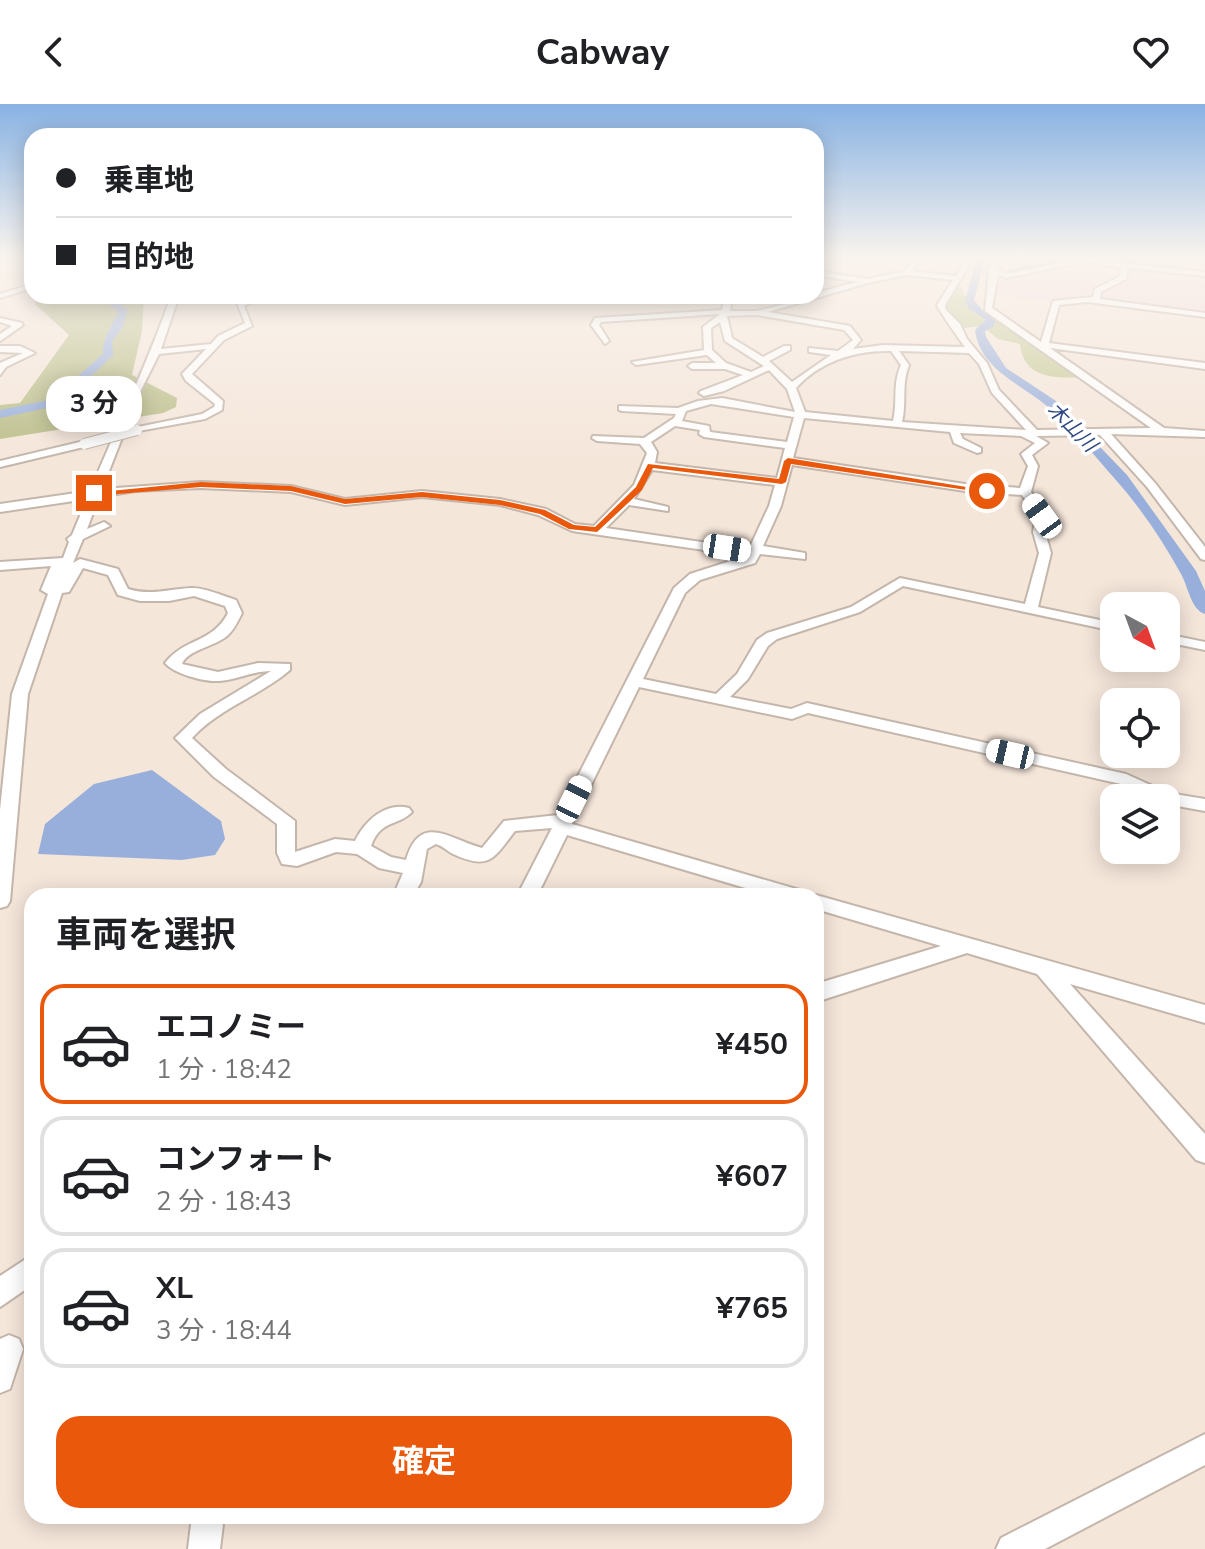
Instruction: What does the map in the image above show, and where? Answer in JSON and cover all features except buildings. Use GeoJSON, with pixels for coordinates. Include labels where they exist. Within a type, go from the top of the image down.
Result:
{"type":"FeatureCollection","features":[{"type":"Feature","properties":{"kind":"street"},"geometry":{"type":"LineString","coordinates":[[0,338],[17,326]]}},
{"type":"Feature","properties":{"kind":"street"},"geometry":{"type":"LineString","coordinates":[[0,901],[20,694],[94,493],[165,326]]}},
{"type":"Feature","properties":{"kind":"street"},"geometry":{"type":"LineString","coordinates":[[0,464],[205,416],[219,408],[220,403],[189,379],[187,374],[228,332],[243,326]]}},
{"type":"Feature","properties":{"kind":"street"},"geometry":{"type":"LineString","coordinates":[[596,326],[605,341]]}},
{"type":"Feature","properties":{"kind":"street"},"geometry":{"type":"LineString","coordinates":[[708,326],[709,352]]}},
{"type":"Feature","properties":{"kind":"street"},"geometry":{"type":"LineString","coordinates":[[531,888],[679,591],[695,577],[747,563],[775,506],[800,414],[793,386],[728,339],[726,326]]}},
{"type":"Feature","properties":{"kind":"street"},"geometry":{"type":"LineString","coordinates":[[793,386],[800,378],[842,354],[857,340],[847,328],[838,326]]}},
{"type":"Feature","properties":{"kind":"street"},"geometry":{"type":"LineString","coordinates":[[957,326],[983,363],[995,391],[1036,433]]}},
{"type":"Feature","properties":{"kind":"street"},"geometry":{"type":"LineString","coordinates":[[1014,326],[1160,429]]}},
{"type":"Feature","properties":{"kind":"street"},"geometry":{"type":"LineString","coordinates":[[1041,345],[1048,326]]}},
{"type":"Feature","properties":{"kind":"street"},"geometry":{"type":"LineString","coordinates":[[1041,345],[1205,366]]}},
{"type":"Feature","properties":{"kind":"street"},"geometry":{"type":"LineString","coordinates":[[156,352],[212,346]]}},
{"type":"Feature","properties":{"kind":"street"},"geometry":{"type":"LineString","coordinates":[[709,401],[696,394],[721,389],[766,364],[787,348]]}},
{"type":"Feature","properties":{"kind":"street"},"geometry":{"type":"LineString","coordinates":[[812,350],[842,354],[893,348],[971,350]]}},
{"type":"Feature","properties":{"kind":"street"},"geometry":{"type":"LineString","coordinates":[[893,348],[905,365],[899,381],[898,398],[902,403],[897,424]]}},
{"type":"Feature","properties":{"kind":"street"},"geometry":{"type":"LineString","coordinates":[[0,349],[31,353],[2,365],[0,372]]}},
{"type":"Feature","properties":{"kind":"street"},"geometry":{"type":"LineString","coordinates":[[636,362],[709,352],[728,366],[749,374]]}},
{"type":"Feature","properties":{"kind":"street"},"geometry":{"type":"LineString","coordinates":[[692,366],[728,366]]}},
{"type":"Feature","properties":{"kind":"street"},"geometry":{"type":"LineString","coordinates":[[622,408],[641,406],[680,411],[722,399],[761,415],[800,414],[954,430],[1036,433],[1160,429],[1205,434]]}},
{"type":"Feature","properties":{"kind":"street"},"geometry":{"type":"LineString","coordinates":[[597,438],[646,441],[679,419],[680,411]]}},
{"type":"Feature","properties":{"kind":"street"},"geometry":{"type":"LineString","coordinates":[[674,423],[705,428],[704,434],[792,446]]}},
{"type":"Feature","properties":{"kind":"street"},"geometry":{"type":"LineString","coordinates":[[954,430],[958,441],[977,450]]}},
{"type":"Feature","properties":{"kind":"street"},"geometry":{"type":"LineString","coordinates":[[1101,432],[1151,485],[1205,556]]}},
{"type":"Feature","properties":{"kind":"street"},"geometry":{"type":"LineString","coordinates":[[1012,433],[1043,443],[1026,454],[1033,466],[1025,492]]}},
{"type":"Feature","properties":{"kind":"street"},"geometry":{"type":"LineString","coordinates":[[597,530],[639,488],[650,466],[652,452],[645,446],[646,441]]}},
{"type":"Feature","properties":{"kind":"street"},"geometry":{"type":"LineString","coordinates":[[788,461],[970,490],[1025,492]]}},
{"type":"Feature","properties":{"kind":"street"},"geometry":{"type":"LineString","coordinates":[[650,466],[696,468],[782,482]]}},
{"type":"Feature","properties":{"kind":"street"},"geometry":{"type":"LineString","coordinates":[[0,508],[94,493],[201,485],[291,489],[345,502],[422,494],[500,502],[542,512],[572,527],[801,556]]}},
{"type":"Feature","properties":{"kind":"street"},"geometry":{"type":"LineString","coordinates":[[1025,492],[1042,516],[1039,532],[1045,553],[1030,611]]}},
{"type":"Feature","properties":{"kind":"street"},"geometry":{"type":"LineString","coordinates":[[626,501],[659,505]]}},
{"type":"Feature","properties":{"kind":"street"},"geometry":{"type":"LineString","coordinates":[[596,506],[616,511]]}},
{"type":"Feature","properties":{"kind":"street"},"geometry":{"type":"LineString","coordinates":[[104,526],[71,540],[48,590],[64,589],[80,563],[113,572],[123,592],[140,597],[169,597],[194,592],[231,603],[235,613],[228,628],[172,663],[218,677],[258,667],[285,667],[270,681],[193,725],[183,738],[208,766],[248,795],[264,812],[286,821],[286,853],[289,859],[335,845],[361,848],[386,863],[413,868]]}},
{"type":"Feature","properties":{"kind":"street"},"geometry":{"type":"LineString","coordinates":[[0,566],[59,561]]}},
{"type":"Feature","properties":{"kind":"street"},"geometry":{"type":"LineString","coordinates":[[720,698],[743,676],[762,643],[772,636],[849,614],[881,597],[900,582],[1100,624]]}},
{"type":"Feature","properties":{"kind":"street"},"geometry":{"type":"LineString","coordinates":[[1180,641],[1205,646]]}},
{"type":"Feature","properties":{"kind":"street"},"geometry":{"type":"LineString","coordinates":[[635,682],[792,714],[807,708],[823,711],[1135,784]]}},
{"type":"Feature","properties":{"kind":"street"},"geometry":{"type":"LineString","coordinates":[[1180,801],[1205,805]]}},
{"type":"Feature","properties":{"kind":"street"},"geometry":{"type":"LineString","coordinates":[[361,848],[368,831],[377,821],[389,814],[403,812]]}},
{"type":"Feature","properties":{"kind":"street"},"geometry":{"type":"LineString","coordinates":[[408,888],[419,846],[434,837],[488,859],[510,825],[562,824],[770,888]]}},
{"type":"Feature","properties":{"kind":"street"},"geometry":{"type":"LineString","coordinates":[[824,904],[1205,1014]]}},
{"type":"Feature","properties":{"kind":"street"},"geometry":{"type":"LineString","coordinates":[[824,990],[966,946]]}},
{"type":"Feature","properties":{"kind":"street"},"geometry":{"type":"LineString","coordinates":[[1044,968],[1205,1152]]}},
{"type":"Feature","properties":{"kind":"street"},"geometry":{"type":"LineString","coordinates":[[0,1293],[24,1274]]}},
{"type":"Feature","properties":{"kind":"street"},"geometry":{"type":"LineString","coordinates":[[0,1379],[9,1349]]}},
{"type":"Feature","properties":{"kind":"street"},"geometry":{"type":"LineString","coordinates":[[1012,1549],[1205,1449]]}},
{"type":"Feature","properties":{"kind":"street"},"geometry":{"type":"LineString","coordinates":[[204,1549],[207,1524]]}},
{"type":"Feature","properties":{"kind":"green space"},"geometry":{"type":"Polygon","coordinates":[[[60,326],[142,326],[132,375],[177,398],[176,407],[163,413],[0,439],[0,405],[20,403],[69,335],[60,326]]]}},
{"type":"Feature","properties":{"kind":"green space"},"geometry":{"type":"Polygon","coordinates":[[[990,326],[1007,326],[1079,377],[1041,374],[1027,363],[1020,344],[998,339],[987,330],[990,326]]]}},
{"type":"Feature","properties":{"kind":"water"},"geometry":{"type":"Polygon","coordinates":[[[152,770],[221,821],[225,839],[215,855],[182,860],[38,854],[45,824],[94,784],[152,770]]]}},
{"type":"Feature","properties":{"kind":"waterway"},"geometry":{"type":"LineString","coordinates":[[0,414],[47,404],[90,388],[92,386],[82,378],[108,355],[107,342],[118,326]]}},
{"type":"Feature","properties":{"kind":"waterway","name":"木山川"},"geometry":{"type":"LineString","coordinates":[[986,326],[980,330],[981,337],[1002,370],[1052,404],[1122,478],[1170,542],[1177,558],[1188,571],[1205,609]]}},
{"type":"Feature","properties":{"kind":"route"},"geometry":{"type":"LineString","coordinates":[[94,493],[135,488],[233,485],[291,489],[345,502],[422,494],[500,502],[542,512],[572,527],[597,530],[639,488],[650,466],[782,482],[788,461],[987,491]]}}]}
